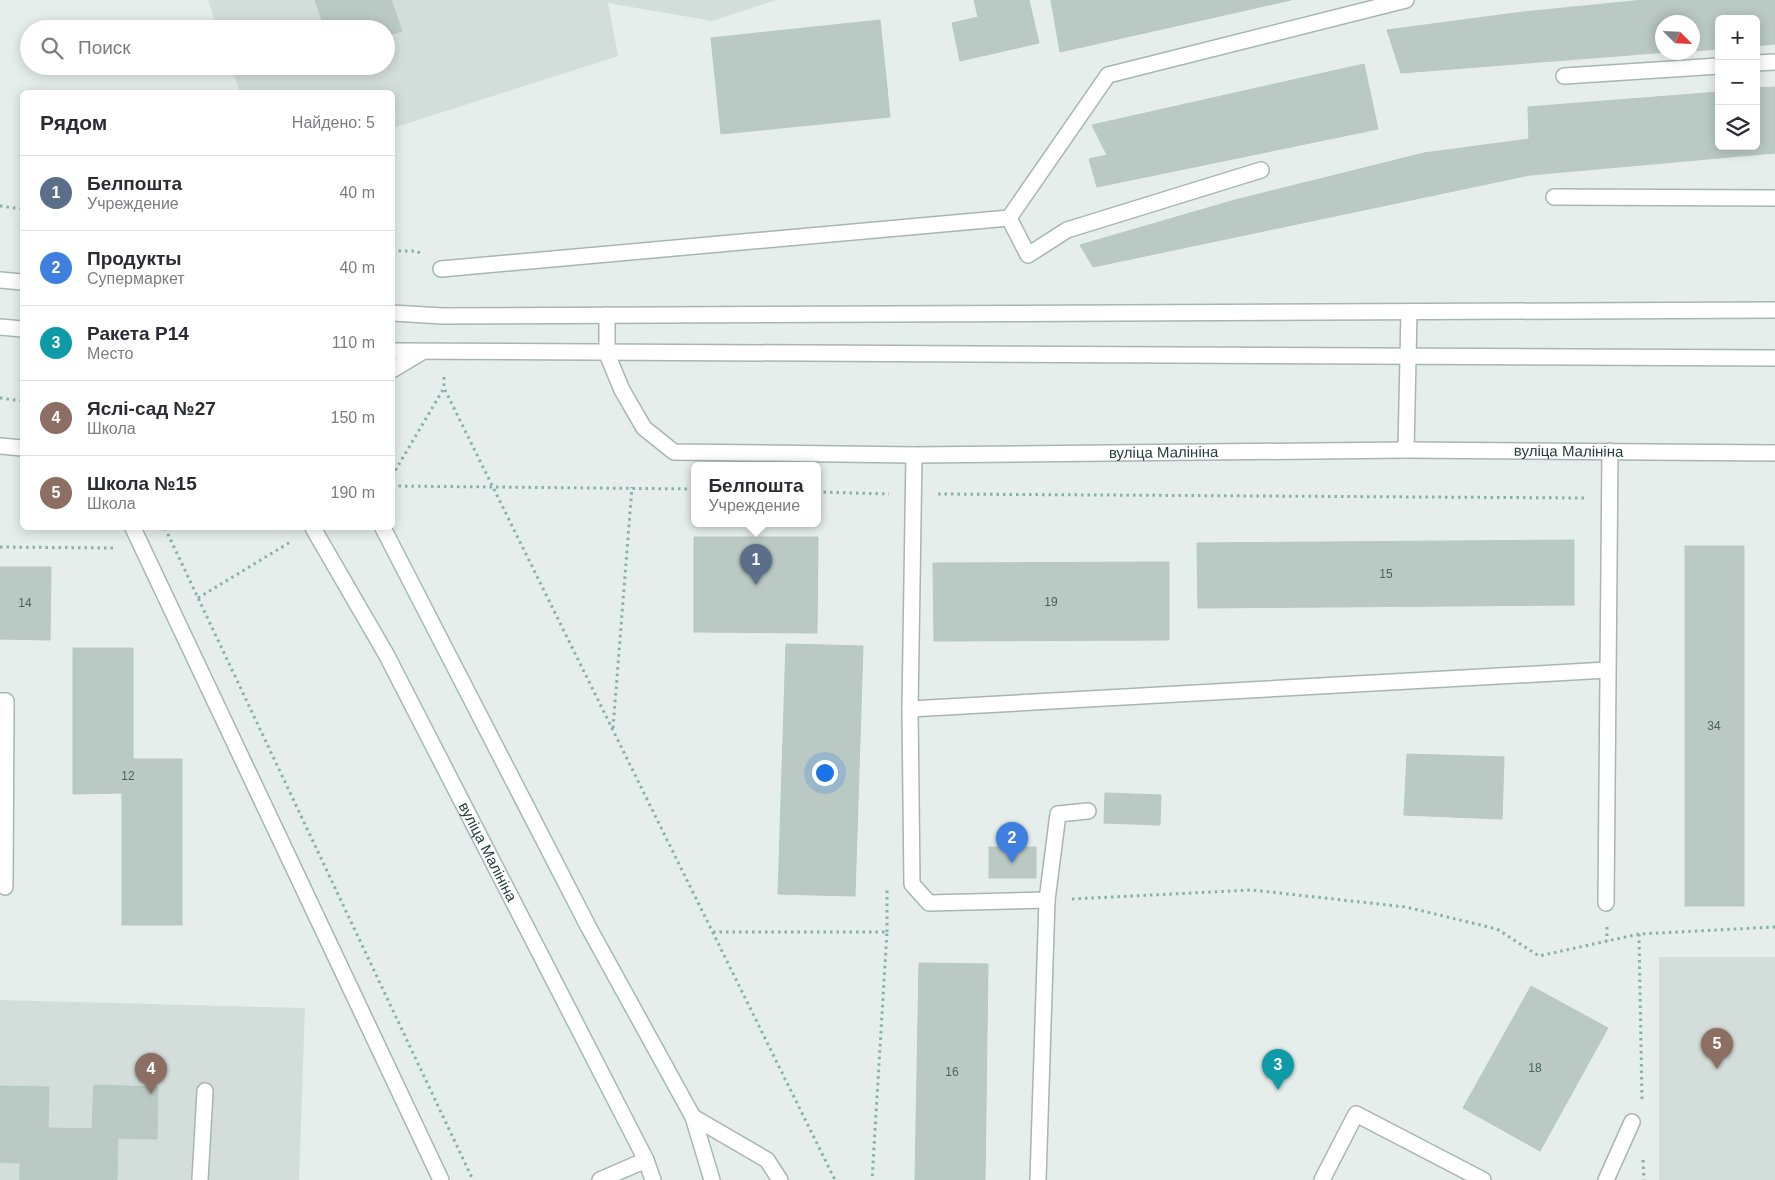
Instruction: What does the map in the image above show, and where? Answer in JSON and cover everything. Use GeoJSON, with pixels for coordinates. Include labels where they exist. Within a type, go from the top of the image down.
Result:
{"type":"FeatureCollection","features":[{"type":"Feature","properties":{"kind":"street"},"geometry":{"type":"LineString","coordinates":[[1009,218],[1108,75],[1406,0]]}},
{"type":"Feature","properties":{"kind":"street"},"geometry":{"type":"LineString","coordinates":[[1760,63],[1775,62]]}},
{"type":"Feature","properties":{"kind":"street"},"geometry":{"type":"LineString","coordinates":[[1564,76],[1715,66]]}},
{"type":"Feature","properties":{"kind":"street"},"geometry":{"type":"LineString","coordinates":[[1009,218],[1028,255],[1067,230],[1261,170]]}},
{"type":"Feature","properties":{"kind":"street"},"geometry":{"type":"LineString","coordinates":[[1554,197],[1775,198]]}},
{"type":"Feature","properties":{"kind":"street"},"geometry":{"type":"LineString","coordinates":[[442,269],[1009,218]]}},
{"type":"Feature","properties":{"kind":"street"},"geometry":{"type":"LineString","coordinates":[[0,280],[20,282]]}},
{"type":"Feature","properties":{"kind":"street"},"geometry":{"type":"LineString","coordinates":[[395,313],[443,316],[1775,310]]}},
{"type":"Feature","properties":{"kind":"street"},"geometry":{"type":"LineString","coordinates":[[1406,450],[1409,312]]}},
{"type":"Feature","properties":{"kind":"street"},"geometry":{"type":"LineString","coordinates":[[606,315],[607,354]]}},
{"type":"Feature","properties":{"kind":"street"},"geometry":{"type":"LineString","coordinates":[[0,327],[20,329]]}},
{"type":"Feature","properties":{"kind":"street"},"geometry":{"type":"LineString","coordinates":[[395,351],[607,354],[1775,358]]}},
{"type":"Feature","properties":{"kind":"street"},"geometry":{"type":"LineString","coordinates":[[395,368],[422,352]]}},
{"type":"Feature","properties":{"kind":"street","name":"вуліца Малініна"},"geometry":{"type":"LineString","coordinates":[[607,354],[622,390],[644,428],[674,452],[914,455],[1406,450],[1775,454]]}},
{"type":"Feature","properties":{"kind":"street"},"geometry":{"type":"LineString","coordinates":[[0,446],[20,448]]}},
{"type":"Feature","properties":{"kind":"street"},"geometry":{"type":"LineString","coordinates":[[1606,903],[1610,451]]}},
{"type":"Feature","properties":{"kind":"street"},"geometry":{"type":"LineString","coordinates":[[914,455],[911,494],[910,710],[912,884],[929,903],[1048,900]]}},
{"type":"Feature","properties":{"kind":"street"},"geometry":{"type":"LineString","coordinates":[[134,530],[441,1180]]}},
{"type":"Feature","properties":{"kind":"street","name":"вуліца Малініна"},"geometry":{"type":"LineString","coordinates":[[314,530],[386,654],[646,1160],[653,1180]]}},
{"type":"Feature","properties":{"kind":"street"},"geometry":{"type":"LineString","coordinates":[[384,530],[589,928],[693,1117],[712,1180]]}},
{"type":"Feature","properties":{"kind":"street"},"geometry":{"type":"LineString","coordinates":[[910,710],[1607,670]]}},
{"type":"Feature","properties":{"kind":"street"},"geometry":{"type":"LineString","coordinates":[[0,701],[6,701],[5,887]]}},
{"type":"Feature","properties":{"kind":"street"},"geometry":{"type":"LineString","coordinates":[[1038,1180],[1048,900],[1058,814],[1088,811]]}},
{"type":"Feature","properties":{"kind":"street"},"geometry":{"type":"LineString","coordinates":[[200,1180],[205,1091]]}},
{"type":"Feature","properties":{"kind":"street"},"geometry":{"type":"LineString","coordinates":[[1322,1180],[1356,1114],[1482,1180]]}},
{"type":"Feature","properties":{"kind":"street"},"geometry":{"type":"LineString","coordinates":[[693,1117],[767,1160],[780,1180]]}},
{"type":"Feature","properties":{"kind":"street"},"geometry":{"type":"LineString","coordinates":[[1606,1180],[1637,1117]]}},
{"type":"Feature","properties":{"kind":"street"},"geometry":{"type":"LineString","coordinates":[[600,1180],[646,1160]]}},
{"type":"Feature","properties":{"kind":"path"},"geometry":{"type":"LineString","coordinates":[[0,206],[20,209]]}},
{"type":"Feature","properties":{"kind":"path"},"geometry":{"type":"LineString","coordinates":[[444,353],[444,388],[835,1180]]}},
{"type":"Feature","properties":{"kind":"path"},"geometry":{"type":"LineString","coordinates":[[395,471],[444,388]]}},
{"type":"Feature","properties":{"kind":"path"},"geometry":{"type":"LineString","coordinates":[[0,398],[20,401]]}},
{"type":"Feature","properties":{"kind":"path"},"geometry":{"type":"LineString","coordinates":[[395,486],[691,489]]}},
{"type":"Feature","properties":{"kind":"path"},"geometry":{"type":"LineString","coordinates":[[613,730],[632,487]]}},
{"type":"Feature","properties":{"kind":"path"},"geometry":{"type":"LineString","coordinates":[[821,492],[1610,498]]}},
{"type":"Feature","properties":{"kind":"path"},"geometry":{"type":"LineString","coordinates":[[166,530],[473,1180]]}},
{"type":"Feature","properties":{"kind":"path"},"geometry":{"type":"LineString","coordinates":[[198,598],[310,530]]}},
{"type":"Feature","properties":{"kind":"path"},"geometry":{"type":"LineString","coordinates":[[0,547],[176,551]]}},
{"type":"Feature","properties":{"kind":"path"},"geometry":{"type":"LineString","coordinates":[[1048,900],[1252,890],[1396,906],[1497,929],[1539,956],[1638,934],[1775,927]]}},
{"type":"Feature","properties":{"kind":"path"},"geometry":{"type":"LineString","coordinates":[[713,932],[887,932],[872,1180]]}},
{"type":"Feature","properties":{"kind":"path"},"geometry":{"type":"LineString","coordinates":[[1637,1117],[1638,934]]}},
{"type":"Feature","properties":{"kind":"path"},"geometry":{"type":"LineString","coordinates":[[1643,1150],[1644,1180]]}},
{"type":"Feature","properties":{"kind":"shaded area"},"geometry":{"type":"Polygon","coordinates":[[[208,0],[776,0],[712,21],[608,3],[618,56],[395,127],[395,90],[239,90],[234,75],[395,75],[395,20],[215,20],[208,0]]]}},
{"type":"Feature","properties":{"kind":"shaded area"},"geometry":{"type":"Polygon","coordinates":[[[1659,957],[1775,957],[1775,1180],[1659,1180],[1659,957]]]}},
{"type":"Feature","properties":{"kind":"shaded area"},"geometry":{"type":"Polygon","coordinates":[[[0,1000],[305,1008],[299,1180],[0,1180],[0,1000]]]}},
{"type":"Feature","properties":{"kind":"building"},"geometry":{"type":"Polygon","coordinates":[[[315,0],[391,0],[402,31],[395,33],[395,20],[322,20],[315,0]]]}},
{"type":"Feature","properties":{"kind":"building"},"geometry":{"type":"Polygon","coordinates":[[[974,0],[1029,0],[1039,43],[960,61],[952,23],[978,17],[974,0]]]}},
{"type":"Feature","properties":{"kind":"building"},"geometry":{"type":"Polygon","coordinates":[[[1051,0],[1291,0],[1060,52],[1051,0]]]}},
{"type":"Feature","properties":{"kind":"building"},"geometry":{"type":"Polygon","coordinates":[[[1644,0],[1775,0],[1775,44],[1760,46],[1760,15],[1715,15],[1715,49],[1700,50],[1700,15],[1655,15],[1655,53],[1401,73],[1387,30],[1523,12],[1644,0]]]}},
{"type":"Feature","properties":{"kind":"building"},"geometry":{"type":"Polygon","coordinates":[[[880,20],[890,117],[721,134],[711,38],[880,20]]]}},
{"type":"Feature","properties":{"kind":"building"},"geometry":{"type":"Polygon","coordinates":[[[1364,64],[1378,129],[1097,187],[1089,159],[1107,155],[1092,125],[1364,64]]]}},
{"type":"Feature","properties":{"kind":"building"},"geometry":{"type":"Polygon","coordinates":[[[1775,87],[1775,153],[1530,175],[1528,107],[1715,92],[1715,150],[1760,150],[1760,88],[1775,87]]]}},
{"type":"Feature","properties":{"kind":"building"},"geometry":{"type":"Polygon","coordinates":[[[1529,139],[1530,175],[1093,267],[1080,245],[1235,200],[1424,153],[1529,139]]]}},
{"type":"Feature","properties":{"kind":"building"},"geometry":{"type":"Polygon","coordinates":[[[694,537],[818,537],[817,633],[694,632],[694,537]]]}},
{"type":"Feature","properties":{"kind":"building"},"geometry":{"type":"Polygon","coordinates":[[[1574,540],[1574,605],[1198,608],[1197,543],[1574,540]]]}},
{"type":"Feature","properties":{"kind":"building"},"geometry":{"type":"Polygon","coordinates":[[[1685,546],[1744,546],[1744,906],[1685,906],[1685,546]]]}},
{"type":"Feature","properties":{"kind":"building"},"geometry":{"type":"Polygon","coordinates":[[[1169,562],[1169,640],[934,641],[933,563],[1169,562]]]}},
{"type":"Feature","properties":{"kind":"building"},"geometry":{"type":"Polygon","coordinates":[[[0,567],[51,567],[50,640],[0,639],[0,567]]]}},
{"type":"Feature","properties":{"kind":"building"},"geometry":{"type":"Polygon","coordinates":[[[786,644],[863,646],[855,896],[778,894],[786,644]]]}},
{"type":"Feature","properties":{"kind":"building"},"geometry":{"type":"Polygon","coordinates":[[[73,648],[133,648],[133,759],[182,759],[182,925],[122,925],[122,793],[73,794],[73,648]]]}},
{"type":"Feature","properties":{"kind":"building"},"geometry":{"type":"Polygon","coordinates":[[[1407,754],[1504,757],[1502,819],[1404,815],[1407,754]]]}},
{"type":"Feature","properties":{"kind":"building"},"geometry":{"type":"Polygon","coordinates":[[[1105,793],[1161,795],[1160,825],[1104,823],[1105,793]]]}},
{"type":"Feature","properties":{"kind":"building"},"geometry":{"type":"Polygon","coordinates":[[[989,847],[1036,847],[1036,878],[989,878],[989,847]]]}},
{"type":"Feature","properties":{"kind":"building"},"geometry":{"type":"Polygon","coordinates":[[[919,963],[988,964],[985,1180],[915,1180],[919,963]]]}},
{"type":"Feature","properties":{"kind":"building"},"geometry":{"type":"Polygon","coordinates":[[[1531,986],[1608,1028],[1540,1151],[1463,1108],[1531,986]]]}},
{"type":"Feature","properties":{"kind":"building"},"geometry":{"type":"Polygon","coordinates":[[[94,1085],[158,1087],[157,1139],[118,1138],[117,1180],[20,1180],[20,1163],[0,1162],[0,1086],[49,1087],[48,1128],[92,1129],[94,1085]]]}},
{"type":"Feature","properties":{"kind":"place","name":"Белпошта"},"geometry":{"type":"Point","coordinates":[756,585]}},
{"type":"Feature","properties":{"kind":"place","name":"Продукты"},"geometry":{"type":"Point","coordinates":[1012,863]}},
{"type":"Feature","properties":{"kind":"place","name":"Школа №15"},"geometry":{"type":"Point","coordinates":[1717,1069]}},
{"type":"Feature","properties":{"kind":"place","name":"Ракета Р14"},"geometry":{"type":"Point","coordinates":[1278,1090]}},
{"type":"Feature","properties":{"kind":"place","name":"Яслі-сад №27"},"geometry":{"type":"Point","coordinates":[151,1094]}}]}
